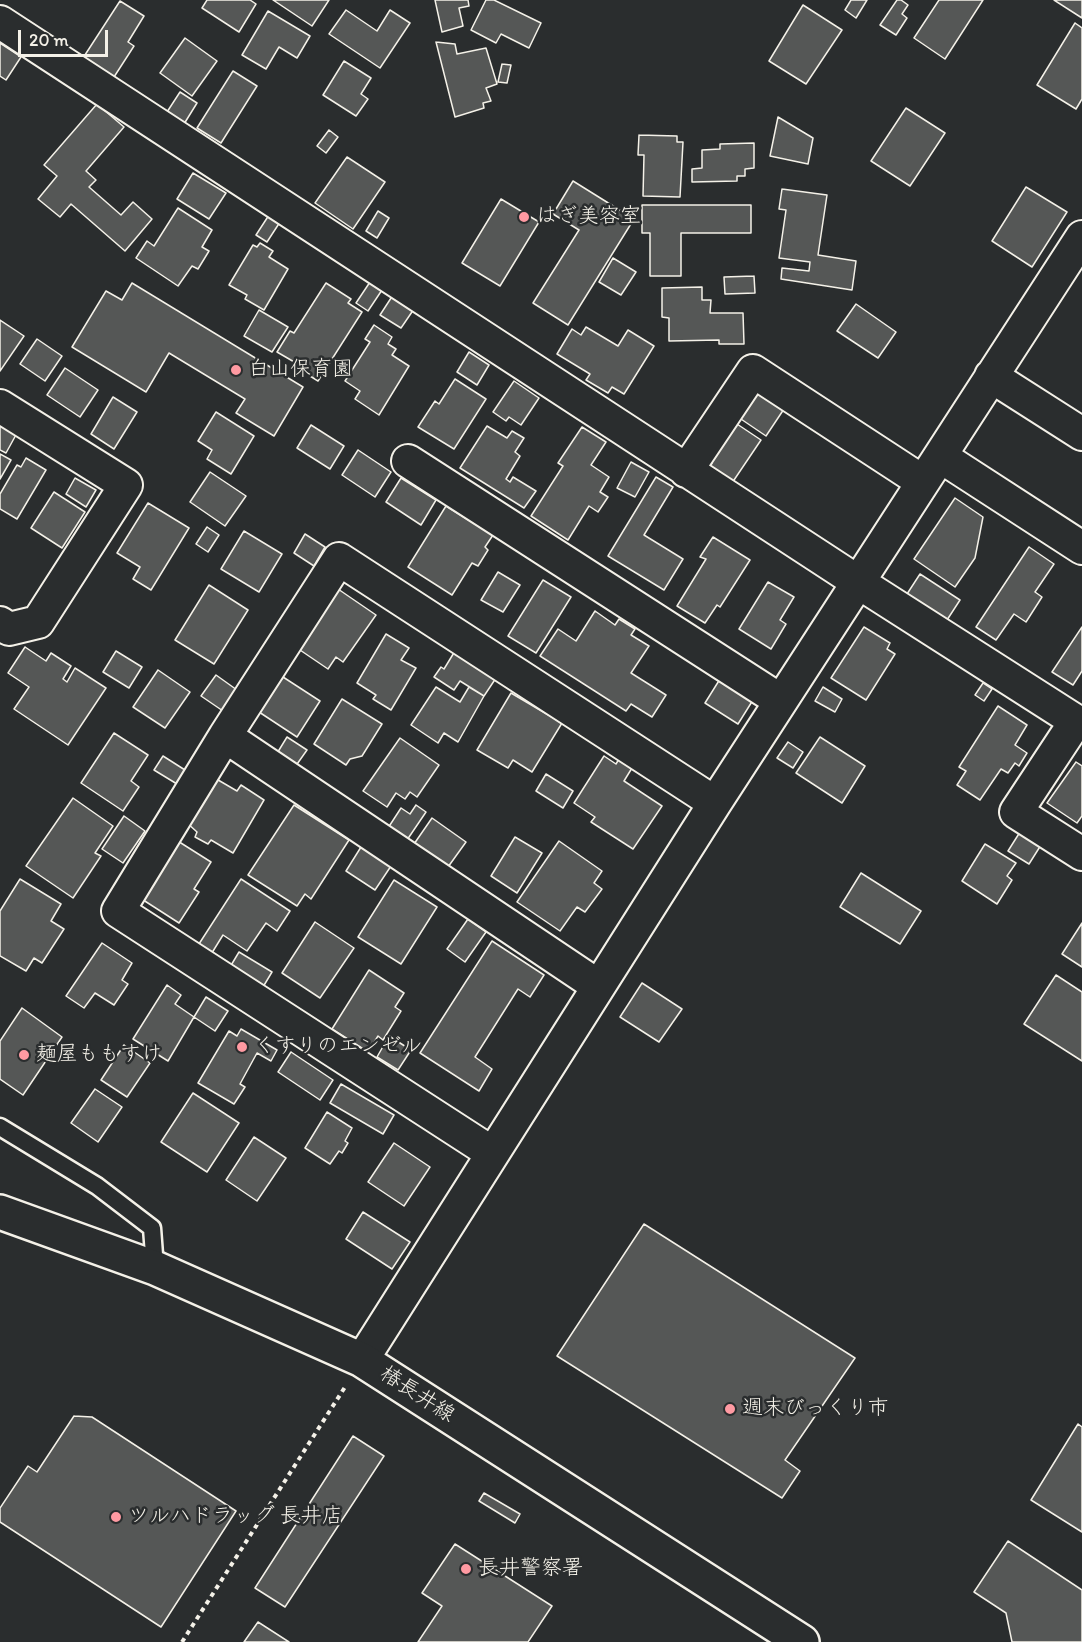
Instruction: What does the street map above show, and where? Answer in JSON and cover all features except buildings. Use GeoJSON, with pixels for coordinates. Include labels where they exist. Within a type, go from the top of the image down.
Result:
{"type":"FeatureCollection","features":[{"type":"Feature","properties":{"kind":"main road","name":"椿長井線"},"geometry":{"type":"LineString","coordinates":[[0,1212],[155,1268],[362,1360],[802,1642]]}},
{"type":"Feature","properties":{"kind":"street"},"geometry":{"type":"LineString","coordinates":[[0,22],[686,471],[1079,723],[1016,812],[1082,854]]}},
{"type":"Feature","properties":{"kind":"street"},"geometry":{"type":"LineString","coordinates":[[362,1360],[715,803],[1082,237]]}},
{"type":"Feature","properties":{"kind":"street"},"geometry":{"type":"LineString","coordinates":[[686,471],[753,371],[923,482]]}},
{"type":"Feature","properties":{"kind":"street"},"geometry":{"type":"LineString","coordinates":[[991,376],[1082,434]]}},
{"type":"Feature","properties":{"kind":"street"},"geometry":{"type":"LineString","coordinates":[[0,406],[126,485],[38,622],[9,629],[0,623]]}},
{"type":"Feature","properties":{"kind":"street"},"geometry":{"type":"LineString","coordinates":[[940,456],[1082,548]]}},
{"type":"Feature","properties":{"kind":"street"},"geometry":{"type":"LineString","coordinates":[[408,461],[781,701]]}},
{"type":"Feature","properties":{"kind":"street"},"geometry":{"type":"LineString","coordinates":[[492,1153],[118,911],[225,736],[339,559],[715,803]]}},
{"type":"Feature","properties":{"kind":"street"},"geometry":{"type":"LineString","coordinates":[[225,736],[598,986]]}},
{"type":"Feature","properties":{"kind":"lane"},"geometry":{"type":"LineString","coordinates":[[0,1127],[98,1186],[152,1228],[155,1268]]}},
{"type":"Feature","properties":{"kind":"path"},"geometry":{"type":"LineString","coordinates":[[182,1642],[362,1360]]}},
{"type":"Feature","properties":{"kind":"place","name":"はぎ美容室"},"geometry":{"type":"Point","coordinates":[524,217]}},
{"type":"Feature","properties":{"kind":"place","name":"白山保育園"},"geometry":{"type":"Point","coordinates":[236,370]}},
{"type":"Feature","properties":{"kind":"place","name":"くすりのエンゼル"},"geometry":{"type":"Point","coordinates":[242,1047]}},
{"type":"Feature","properties":{"kind":"place","name":"麺屋ももすけ"},"geometry":{"type":"Point","coordinates":[24,1055]}},
{"type":"Feature","properties":{"kind":"place","name":"週末びっくり市"},"geometry":{"type":"Point","coordinates":[730,1409]}},
{"type":"Feature","properties":{"kind":"place","name":"ツルハドラッグ 長井店"},"geometry":{"type":"Point","coordinates":[116,1517]}},
{"type":"Feature","properties":{"kind":"place","name":"長井警察署"},"geometry":{"type":"Point","coordinates":[466,1569]}}]}
